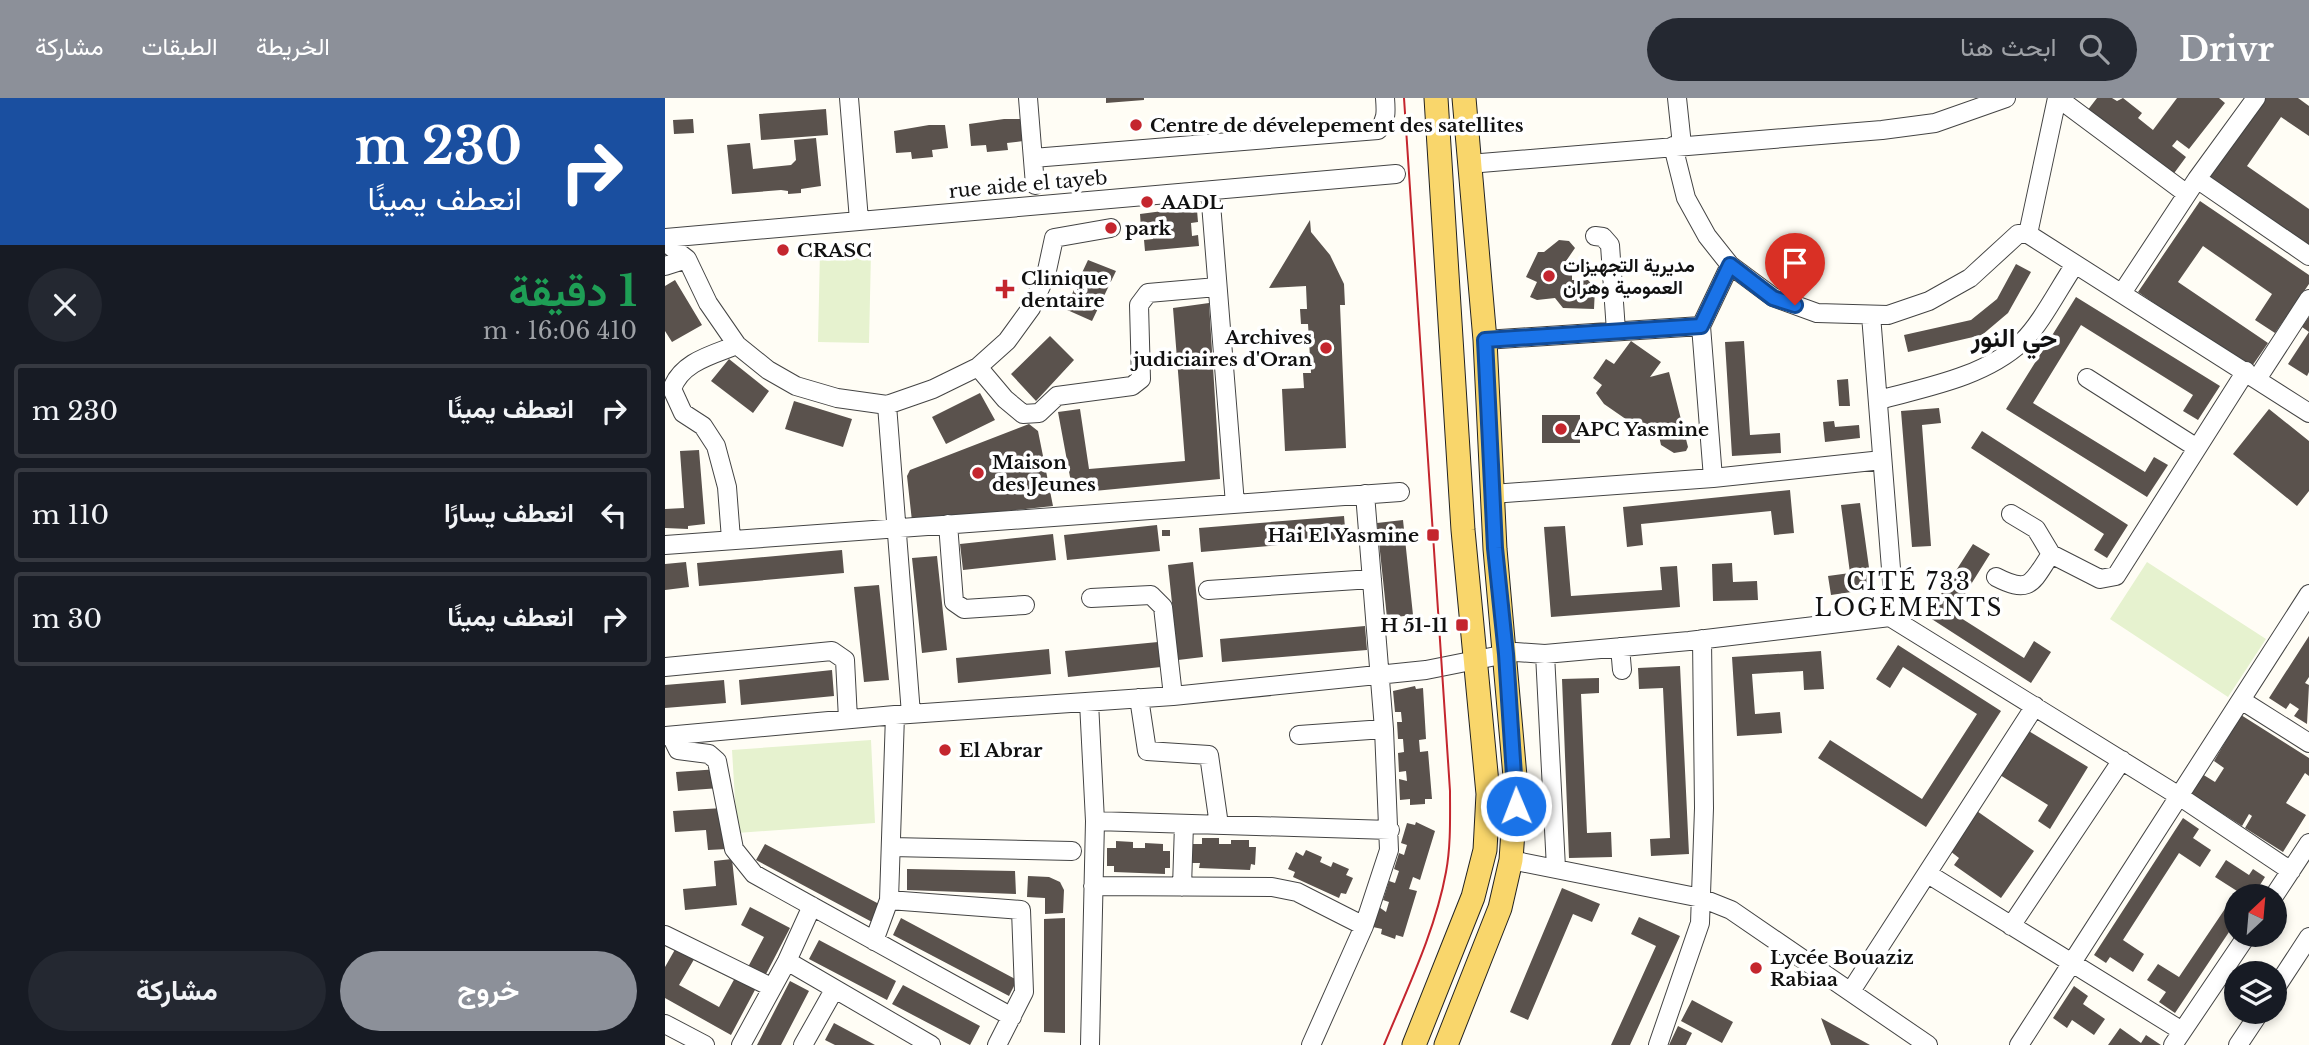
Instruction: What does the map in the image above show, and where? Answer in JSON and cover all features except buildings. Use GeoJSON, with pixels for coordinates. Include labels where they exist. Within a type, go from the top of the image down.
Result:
{"type":"FeatureCollection","features":[{"type":"Feature","properties":{"kind":"main road"},"geometry":{"type":"LineString","coordinates":[[1415,1045],[1465,919],[1485,849],[1488,794],[1474,659],[1436,98]]}},
{"type":"Feature","properties":{"kind":"main road"},"geometry":{"type":"LineString","coordinates":[[1446,1045],[1487,948],[1511,860],[1516,788],[1492,494],[1485,340],[1464,98]]}},
{"type":"Feature","properties":{"kind":"street"},"geometry":{"type":"LineString","coordinates":[[849,98],[859,220]]}},
{"type":"Feature","properties":{"kind":"street"},"geometry":{"type":"LineString","coordinates":[[1028,98],[1035,185]]}},
{"type":"Feature","properties":{"kind":"street"},"geometry":{"type":"LineString","coordinates":[[1033,158],[1378,130],[1383,124],[1385,98]]}},
{"type":"Feature","properties":{"kind":"street"},"geometry":{"type":"LineString","coordinates":[[1677,98],[1678,146],[1686,198],[1707,236],[1730,265],[1773,298],[1817,313],[1888,315],[1929,301],[1970,278],[2009,240],[2018,234],[2028,234],[2074,266],[2122,293],[2309,413]]}},
{"type":"Feature","properties":{"kind":"street"},"geometry":{"type":"LineString","coordinates":[[1469,164],[1935,122],[2006,98]]}},
{"type":"Feature","properties":{"kind":"street"},"geometry":{"type":"LineString","coordinates":[[2028,234],[2058,98],[2192,186],[2309,256]]}},
{"type":"Feature","properties":{"kind":"street"},"geometry":{"type":"LineString","coordinates":[[2122,293],[2192,186],[2256,98]]}},
{"type":"Feature","properties":{"kind":"street","name":"rue aide el tayeb"},"geometry":{"type":"LineString","coordinates":[[665,240],[859,220],[1395,174]]}},
{"type":"Feature","properties":{"kind":"street"},"geometry":{"type":"LineString","coordinates":[[1210,191],[1235,504]]}},
{"type":"Feature","properties":{"kind":"street"},"geometry":{"type":"LineString","coordinates":[[665,240],[687,259],[708,303],[737,345],[768,370],[796,386],[837,398],[887,405],[933,389],[978,367],[1007,341],[1031,308],[1046,275],[1054,238],[1111,228]]}},
{"type":"Feature","properties":{"kind":"street"},"geometry":{"type":"LineString","coordinates":[[1595,236],[1602,237],[1610,245],[1616,331]]}},
{"type":"Feature","properties":{"kind":"street"},"geometry":{"type":"LineString","coordinates":[[665,266],[687,259]]}},
{"type":"Feature","properties":{"kind":"street"},"geometry":{"type":"LineString","coordinates":[[1713,478],[1701,326],[1730,265]]}},
{"type":"Feature","properties":{"kind":"street"},"geometry":{"type":"LineString","coordinates":[[1879,400],[1943,383],[1997,360],[2024,340],[2074,266]]}},
{"type":"Feature","properties":{"kind":"street"},"geometry":{"type":"LineString","coordinates":[[978,367],[1005,399],[1023,414],[1039,413],[1057,396],[1132,386],[1141,379],[1139,304],[1148,293],[1217,288]]}},
{"type":"Feature","properties":{"kind":"street"},"geometry":{"type":"LineString","coordinates":[[2011,514],[2036,529],[2051,554],[2099,579],[2116,576],[2197,448],[2309,299]]}},
{"type":"Feature","properties":{"kind":"street"},"geometry":{"type":"LineString","coordinates":[[1871,315],[1893,594],[1890,617]]}},
{"type":"Feature","properties":{"kind":"street"},"geometry":{"type":"LineString","coordinates":[[1485,340],[1701,326]]}},
{"type":"Feature","properties":{"kind":"street"},"geometry":{"type":"LineString","coordinates":[[731,539],[727,487],[716,446],[702,426],[683,413],[671,390],[676,376],[696,362],[737,345]]}},
{"type":"Feature","properties":{"kind":"street"},"geometry":{"type":"LineString","coordinates":[[2087,378],[2197,448]]}},
{"type":"Feature","properties":{"kind":"street"},"geometry":{"type":"LineString","coordinates":[[874,941],[889,900],[903,714],[887,405]]}},
{"type":"Feature","properties":{"kind":"street"},"geometry":{"type":"LineString","coordinates":[[1492,494],[1713,478],[1882,460]]}},
{"type":"Feature","properties":{"kind":"street"},"geometry":{"type":"LineString","coordinates":[[665,545],[1400,492]]}},
{"type":"Feature","properties":{"kind":"street"},"geometry":{"type":"LineString","coordinates":[[1311,1045],[1364,926],[1389,850],[1384,729],[1364,494]]}},
{"type":"Feature","properties":{"kind":"street"},"geometry":{"type":"LineString","coordinates":[[948,524],[954,602],[964,609],[1025,605]]}},
{"type":"Feature","properties":{"kind":"street"},"geometry":{"type":"LineString","coordinates":[[1996,578],[2015,587],[2032,583],[2051,554]]}},
{"type":"Feature","properties":{"kind":"street"},"geometry":{"type":"LineString","coordinates":[[1207,590],[1372,579]]}},
{"type":"Feature","properties":{"kind":"street"},"geometry":{"type":"LineString","coordinates":[[2019,1045],[2309,594]]}},
{"type":"Feature","properties":{"kind":"street"},"geometry":{"type":"LineString","coordinates":[[1091,597],[1151,595],[1158,600],[1163,607],[1173,696]]}},
{"type":"Feature","properties":{"kind":"street"},"geometry":{"type":"LineString","coordinates":[[668,736],[903,714],[1173,696],[1440,668],[1506,654],[1545,654],[1620,647],[1890,617],[2179,796],[2291,871]]}},
{"type":"Feature","properties":{"kind":"street"},"geometry":{"type":"LineString","coordinates":[[1658,1045],[1700,923],[1704,808],[1702,639]]}},
{"type":"Feature","properties":{"kind":"street"},"geometry":{"type":"LineString","coordinates":[[1620,647],[1622,670]]}},
{"type":"Feature","properties":{"kind":"street"},"geometry":{"type":"LineString","coordinates":[[665,667],[832,651],[845,660],[848,719]]}},
{"type":"Feature","properties":{"kind":"street"},"geometry":{"type":"LineString","coordinates":[[1545,654],[1556,868]]}},
{"type":"Feature","properties":{"kind":"street"},"geometry":{"type":"LineString","coordinates":[[1139,698],[1147,751],[1209,755],[1219,825]]}},
{"type":"Feature","properties":{"kind":"street"},"geometry":{"type":"LineString","coordinates":[[2241,700],[2309,743]]}},
{"type":"Feature","properties":{"kind":"street"},"geometry":{"type":"LineString","coordinates":[[1089,702],[1095,821],[1090,1045]]}},
{"type":"Feature","properties":{"kind":"street"},"geometry":{"type":"LineString","coordinates":[[1851,991],[2035,706]]}},
{"type":"Feature","properties":{"kind":"street"},"geometry":{"type":"LineString","coordinates":[[1299,735],[1384,729]]}},
{"type":"Feature","properties":{"kind":"street"},"geometry":{"type":"LineString","coordinates":[[668,736],[678,750],[709,754],[717,761],[734,849],[740,860],[754,874],[1012,1017]]}},
{"type":"Feature","properties":{"kind":"street"},"geometry":{"type":"LineString","coordinates":[[2011,926],[2122,760]]}},
{"type":"Feature","properties":{"kind":"street"},"geometry":{"type":"LineString","coordinates":[[1095,821],[1390,830]]}},
{"type":"Feature","properties":{"kind":"street"},"geometry":{"type":"LineString","coordinates":[[1182,887],[1184,824]]}},
{"type":"Feature","properties":{"kind":"street"},"geometry":{"type":"LineString","coordinates":[[2282,884],[2309,843]]}},
{"type":"Feature","properties":{"kind":"street"},"geometry":{"type":"LineString","coordinates":[[891,847],[1072,851]]}},
{"type":"Feature","properties":{"kind":"street"},"geometry":{"type":"LineString","coordinates":[[1511,860],[1701,898],[1731,910],[1929,1045]]}},
{"type":"Feature","properties":{"kind":"street"},"geometry":{"type":"LineString","coordinates":[[1928,874],[2071,964],[2178,1038],[2239,947]]}},
{"type":"Feature","properties":{"kind":"street"},"geometry":{"type":"LineString","coordinates":[[1093,887],[1272,887],[1297,892],[1364,926]]}},
{"type":"Feature","properties":{"kind":"street"},"geometry":{"type":"LineString","coordinates":[[889,900],[1020,908],[1024,916],[1024,992],[997,1045]]}},
{"type":"Feature","properties":{"kind":"street"},"geometry":{"type":"LineString","coordinates":[[741,1045],[787,961],[812,906]]}},
{"type":"Feature","properties":{"kind":"street"},"geometry":{"type":"LineString","coordinates":[[665,935],[771,987]]}},
{"type":"Feature","properties":{"kind":"street"},"geometry":{"type":"LineString","coordinates":[[2287,971],[2309,937]]}},
{"type":"Feature","properties":{"kind":"street"},"geometry":{"type":"LineString","coordinates":[[787,961],[931,1045]]}},
{"type":"Feature","properties":{"kind":"street"},"geometry":{"type":"LineString","coordinates":[[807,1043],[834,990]]}},
{"type":"Feature","properties":{"kind":"street"},"geometry":{"type":"LineString","coordinates":[[665,1024],[705,1045]]}},
{"type":"Feature","properties":{"kind":"street"},"geometry":{"type":"LineString","coordinates":[[2238,1045],[2252,1024]]}},
{"type":"Feature","properties":{"kind":"green space"},"geometry":{"type":"Polygon","coordinates":[[[820,251],[871,252],[869,343],[818,342],[820,251]]]}},
{"type":"Feature","properties":{"kind":"green space"},"geometry":{"type":"Polygon","coordinates":[[[2147,562],[2266,639],[2228,697],[2110,619],[2147,562]]]}},
{"type":"Feature","properties":{"kind":"green space"},"geometry":{"type":"Polygon","coordinates":[[[871,740],[875,823],[737,833],[732,750],[871,740]]]}},
{"type":"Feature","properties":{"kind":"tram line"},"geometry":{"type":"LineString","coordinates":[[1384,1045],[1435,916],[1446,872],[1450,831],[1450,791],[1404,98]]}},
{"type":"Feature","properties":{"kind":"place","name":"Centre de dévelepement des satellites"},"geometry":{"type":"Point","coordinates":[1136,125]}},
{"type":"Feature","properties":{"kind":"place","name":"AADL"},"geometry":{"type":"Point","coordinates":[1147,202]}},
{"type":"Feature","properties":{"kind":"place","name":"park"},"geometry":{"type":"Point","coordinates":[1111,228]}},
{"type":"Feature","properties":{"kind":"place","name":"CRASC"},"geometry":{"type":"Point","coordinates":[783,250]}},
{"type":"Feature","properties":{"kind":"place","name":"مديرية التجهيزات العمومية وهران"},"geometry":{"type":"Point","coordinates":[1549,276]}},
{"type":"Feature","properties":{"kind":"place","name":"Clinique dentaire"},"geometry":{"type":"Point","coordinates":[1005,289]}},
{"type":"Feature","properties":{"kind":"place","name":"Archives judiciaires d'Oran"},"geometry":{"type":"Point","coordinates":[1326,348]}},
{"type":"Feature","properties":{"kind":"place","name":"APC Yasmine"},"geometry":{"type":"Point","coordinates":[1561,429]}},
{"type":"Feature","properties":{"kind":"place","name":"Maison des Jeunes"},"geometry":{"type":"Point","coordinates":[978,473]}},
{"type":"Feature","properties":{"kind":"place","name":"Hai El Yasmine"},"geometry":{"type":"Point","coordinates":[1433,535]}},
{"type":"Feature","properties":{"kind":"place","name":"H 51-11"},"geometry":{"type":"Point","coordinates":[1462,625]}},
{"type":"Feature","properties":{"kind":"place","name":"El Abrar"},"geometry":{"type":"Point","coordinates":[945,750]}},
{"type":"Feature","properties":{"kind":"place","name":"Lycée Bouaziz Rabiaa"},"geometry":{"type":"Point","coordinates":[1756,968]}},
{"type":"Feature","properties":{"kind":"district","name":"حي النور"},"geometry":{"type":"Point","coordinates":[2014,338]}},
{"type":"Feature","properties":{"kind":"district","name":"CITÉ 733 LOGEMENTS"},"geometry":{"type":"Point","coordinates":[1909,595]}},
{"type":"Feature","properties":{"kind":"route"},"geometry":{"type":"LineString","coordinates":[[1516,806],[1506,654],[1495,548],[1485,340],[1701,326],[1730,265],[1773,298],[1795,305]]}}]}
